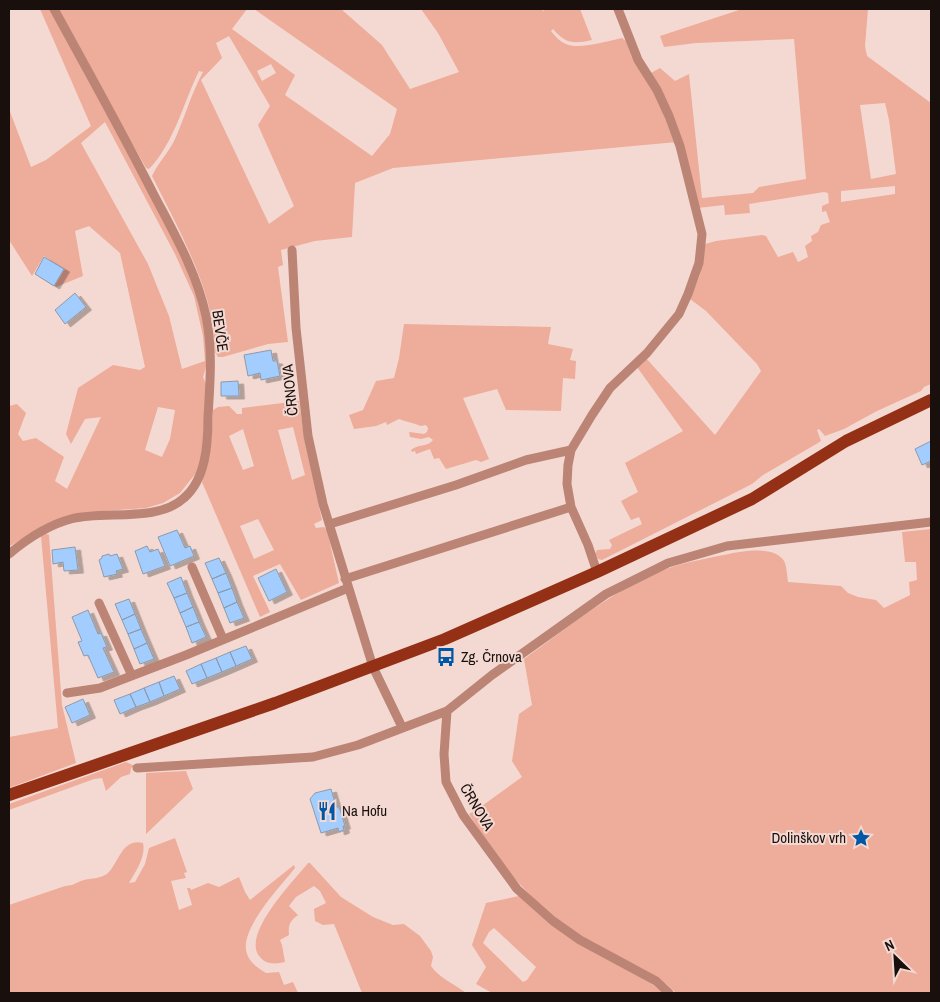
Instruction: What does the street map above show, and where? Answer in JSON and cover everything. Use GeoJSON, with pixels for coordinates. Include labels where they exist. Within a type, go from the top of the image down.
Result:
{"type":"FeatureCollection","features":[{"type":"Feature","properties":{"kind":"main road"},"geometry":{"type":"LineString","coordinates":[[9,795],[275,703],[445,639],[597,572],[752,499],[846,441],[931,400]]}},
{"type":"Feature","properties":{"kind":"street","name":"BEVČE"},"geometry":{"type":"LineString","coordinates":[[9,554],[41,531],[71,519],[147,513],[172,506],[184,498],[195,484],[205,459],[208,432],[211,349],[206,314],[200,294],[179,243],[128,142],[54,9]]}},
{"type":"Feature","properties":{"kind":"street"},"geometry":{"type":"LineString","coordinates":[[597,572],[588,545],[571,507],[567,484],[571,450],[610,388],[647,353],[679,314],[699,263],[702,234],[675,131],[656,90],[638,60],[618,9]]}},
{"type":"Feature","properties":{"kind":"street","name":"ČRNOVA"},"geometry":{"type":"LineString","coordinates":[[292,250],[296,328],[308,436],[322,504],[330,524],[346,584],[373,667],[402,727]]}},
{"type":"Feature","properties":{"kind":"street"},"geometry":{"type":"LineString","coordinates":[[330,524],[456,485],[526,460],[571,450]]}},
{"type":"Feature","properties":{"kind":"street"},"geometry":{"type":"LineString","coordinates":[[67,693],[100,688],[223,639],[346,584],[571,507]]}},
{"type":"Feature","properties":{"kind":"street"},"geometry":{"type":"LineString","coordinates":[[137,768],[313,757],[358,745],[448,711],[492,674],[606,594],[668,563],[727,546],[931,522]]}},
{"type":"Feature","properties":{"kind":"street"},"geometry":{"type":"LineString","coordinates":[[192,567],[223,639]]}},
{"type":"Feature","properties":{"kind":"street"},"geometry":{"type":"LineString","coordinates":[[99,602],[132,676]]}},
{"type":"Feature","properties":{"kind":"street","name":"ČRNOVA"},"geometry":{"type":"LineString","coordinates":[[448,711],[444,754],[446,782],[463,815],[517,889],[553,921],[580,940],[656,982],[670,993]]}},
{"type":"Feature","properties":{"kind":"shaded area"},"geometry":{"type":"Polygon","coordinates":[[[40,9],[50,9],[126,148],[180,252],[197,297],[205,329],[208,360],[203,377],[207,386],[202,456],[196,473],[180,493],[163,503],[146,508],[103,511],[20,540],[10,546],[9,406],[17,404],[26,413],[18,434],[23,441],[36,438],[64,457],[55,481],[67,489],[101,417],[85,419],[71,444],[66,434],[78,388],[113,365],[140,370],[145,367],[120,253],[89,226],[75,231],[83,276],[56,287],[54,285],[62,269],[44,256],[32,276],[9,240],[9,109],[31,167],[46,160],[91,126],[40,9]],[[105,122],[81,143],[148,264],[169,316],[182,369],[205,361],[203,336],[194,296],[175,254],[105,122]],[[158,407],[145,450],[162,457],[170,439],[175,410],[158,407]]]}},
{"type":"Feature","properties":{"kind":"shaded area"},"geometry":{"type":"Polygon","coordinates":[[[58,9],[247,9],[232,29],[295,75],[285,95],[372,156],[390,134],[397,109],[254,9],[341,9],[382,45],[410,89],[459,72],[438,33],[421,9],[540,9],[544,11],[544,9],[580,9],[592,40],[570,42],[562,38],[553,29],[551,31],[562,42],[572,46],[594,44],[622,38],[626,41],[632,57],[656,95],[677,142],[393,168],[355,183],[352,237],[315,241],[281,250],[283,265],[278,267],[288,342],[268,344],[218,357],[215,352],[211,315],[197,270],[152,176],[175,139],[203,72],[199,71],[172,135],[158,159],[149,169],[146,168],[58,9]],[[229,36],[216,43],[222,58],[201,80],[269,224],[294,206],[258,125],[270,106],[229,36]],[[271,64],[257,71],[262,81],[276,73],[271,64]]]}},
{"type":"Feature","properties":{"kind":"shaded area"},"geometry":{"type":"Polygon","coordinates":[[[742,9],[868,9],[865,46],[867,56],[931,103],[931,384],[924,387],[921,391],[877,411],[844,429],[825,436],[819,429],[817,430],[821,441],[763,475],[752,484],[602,560],[598,559],[595,554],[597,550],[610,549],[612,545],[609,540],[642,524],[639,517],[631,520],[621,501],[638,492],[625,463],[683,431],[637,367],[646,358],[715,435],[761,371],[757,364],[706,311],[690,299],[700,275],[705,244],[762,235],[766,236],[778,257],[793,252],[798,262],[808,257],[805,246],[812,241],[811,236],[818,232],[821,225],[830,222],[826,211],[822,212],[822,206],[829,203],[828,193],[824,192],[749,204],[750,213],[725,215],[724,205],[698,208],[649,74],[660,68],[675,81],[689,74],[702,198],[753,193],[759,187],[806,179],[794,39],[696,43],[664,47],[660,36],[742,9]],[[885,103],[860,105],[871,179],[896,174],[885,103]],[[895,186],[841,191],[841,202],[895,194],[895,186]]]}},
{"type":"Feature","properties":{"kind":"shaded area"},"geometry":{"type":"Polygon","coordinates":[[[404,324],[551,327],[548,344],[573,349],[570,360],[576,361],[575,379],[563,378],[561,411],[506,410],[497,389],[463,398],[489,459],[481,462],[476,460],[446,469],[439,458],[434,459],[430,449],[416,454],[415,451],[412,452],[411,450],[428,444],[433,440],[429,437],[421,439],[410,437],[409,432],[424,434],[427,432],[428,428],[426,425],[421,426],[399,419],[387,425],[386,422],[376,426],[354,429],[349,415],[363,410],[376,381],[394,378],[404,324]]]}},
{"type":"Feature","properties":{"kind":"shaded area"},"geometry":{"type":"Polygon","coordinates":[[[299,401],[304,437],[322,520],[314,524],[316,528],[324,527],[327,530],[339,583],[301,600],[280,564],[253,576],[270,612],[260,617],[202,482],[211,446],[213,410],[218,407],[229,406],[237,414],[242,414],[242,408],[299,401]],[[293,427],[278,430],[292,480],[305,475],[293,427]],[[243,429],[229,436],[243,470],[254,466],[243,429]],[[258,519],[240,526],[254,559],[274,550],[258,519]]]}},
{"type":"Feature","properties":{"kind":"shaded area"},"geometry":{"type":"Polygon","coordinates":[[[931,529],[931,993],[676,993],[667,984],[645,970],[599,947],[569,929],[536,901],[493,851],[469,814],[522,777],[512,761],[519,714],[532,705],[524,659],[592,610],[628,587],[681,564],[743,552],[768,551],[781,557],[786,565],[788,582],[841,586],[848,593],[858,597],[876,600],[884,608],[910,595],[909,582],[917,580],[916,562],[905,562],[902,532],[931,529]]]}},
{"type":"Feature","properties":{"kind":"shaded area"},"geometry":{"type":"Polygon","coordinates":[[[45,533],[49,535],[62,705],[76,763],[9,788],[9,737],[58,728],[41,536],[45,533]]]}},
{"type":"Feature","properties":{"kind":"shaded area"},"geometry":{"type":"Polygon","coordinates":[[[126,762],[135,766],[131,768],[130,774],[121,777],[106,791],[102,778],[94,779],[9,810],[9,804],[126,762]]]}},
{"type":"Feature","properties":{"kind":"shaded area"},"geometry":{"type":"Polygon","coordinates":[[[186,771],[193,789],[146,834],[146,773],[186,771]]]}},
{"type":"Feature","properties":{"kind":"shaded area"},"geometry":{"type":"Polygon","coordinates":[[[175,838],[187,872],[184,873],[186,878],[171,881],[179,910],[192,905],[187,888],[191,890],[208,883],[219,887],[239,877],[250,900],[294,865],[295,868],[262,909],[249,933],[246,944],[247,954],[255,965],[266,973],[279,972],[284,985],[293,982],[298,993],[9,993],[9,905],[84,880],[104,876],[111,870],[125,848],[136,842],[143,843],[144,848],[142,859],[129,883],[135,882],[145,864],[149,848],[175,838]]]}},
{"type":"Feature","properties":{"kind":"shaded area"},"geometry":{"type":"Polygon","coordinates":[[[308,863],[341,897],[373,917],[393,925],[404,924],[420,936],[431,951],[433,957],[431,966],[434,970],[466,993],[362,993],[334,924],[323,925],[315,921],[314,909],[326,903],[320,891],[314,886],[296,897],[289,906],[298,915],[290,924],[289,935],[280,940],[285,962],[271,963],[262,960],[256,947],[257,936],[263,922],[271,908],[308,863]]]}},
{"type":"Feature","properties":{"kind":"shaded area"},"geometry":{"type":"Polygon","coordinates":[[[519,896],[585,947],[652,984],[663,993],[492,993],[476,984],[486,967],[472,945],[486,903],[519,896]],[[494,928],[489,932],[483,943],[523,982],[527,980],[536,967],[494,928]]]}},
{"type":"Feature","properties":{"kind":"building"},"geometry":{"type":"Polygon","coordinates":[[[44,257],[64,269],[54,286],[35,274],[44,257]]]}},
{"type":"Feature","properties":{"kind":"building"},"geometry":{"type":"Polygon","coordinates":[[[75,293],[86,307],[65,324],[55,310],[75,293]]]}},
{"type":"Feature","properties":{"kind":"building"},"geometry":{"type":"Polygon","coordinates":[[[271,350],[273,361],[277,361],[280,376],[261,380],[260,373],[248,376],[244,355],[271,350]]]}},
{"type":"Feature","properties":{"kind":"building"},"geometry":{"type":"Polygon","coordinates":[[[238,381],[239,396],[221,396],[221,382],[238,381]]]}},
{"type":"Feature","properties":{"kind":"building"},"geometry":{"type":"Polygon","coordinates":[[[931,441],[931,461],[922,465],[915,449],[931,441]]]}},
{"type":"Feature","properties":{"kind":"building"},"geometry":{"type":"Polygon","coordinates":[[[177,530],[185,548],[190,546],[194,556],[170,566],[158,537],[177,530]]]}},
{"type":"Feature","properties":{"kind":"building"},"geometry":{"type":"Polygon","coordinates":[[[147,546],[150,552],[158,549],[165,566],[143,574],[135,551],[147,546]]]}},
{"type":"Feature","properties":{"kind":"building"},"geometry":{"type":"Polygon","coordinates":[[[75,547],[78,570],[64,571],[63,562],[53,564],[52,550],[75,547]]]}},
{"type":"Feature","properties":{"kind":"building"},"geometry":{"type":"Polygon","coordinates":[[[109,554],[110,556],[117,554],[123,569],[116,571],[117,574],[104,577],[99,560],[102,556],[109,554]]]}},
{"type":"Feature","properties":{"kind":"building"},"geometry":{"type":"Polygon","coordinates":[[[219,558],[226,573],[212,579],[205,563],[219,558]]]}},
{"type":"Feature","properties":{"kind":"building"},"geometry":{"type":"Polygon","coordinates":[[[276,569],[287,592],[269,601],[258,578],[276,569]]]}},
{"type":"Feature","properties":{"kind":"building"},"geometry":{"type":"Polygon","coordinates":[[[226,573],[232,588],[218,593],[212,579],[226,573]]]}},
{"type":"Feature","properties":{"kind":"building"},"geometry":{"type":"Polygon","coordinates":[[[181,577],[187,593],[174,598],[167,583],[181,577]]]}},
{"type":"Feature","properties":{"kind":"building"},"geometry":{"type":"Polygon","coordinates":[[[232,588],[237,602],[224,608],[218,593],[232,588]]]}},
{"type":"Feature","properties":{"kind":"building"},"geometry":{"type":"Polygon","coordinates":[[[187,593],[193,607],[180,613],[174,598],[187,593]]]}},
{"type":"Feature","properties":{"kind":"building"},"geometry":{"type":"Polygon","coordinates":[[[129,599],[135,614],[122,620],[115,604],[129,599]]]}},
{"type":"Feature","properties":{"kind":"building"},"geometry":{"type":"Polygon","coordinates":[[[237,602],[244,618],[230,623],[224,608],[237,602]]]}},
{"type":"Feature","properties":{"kind":"building"},"geometry":{"type":"Polygon","coordinates":[[[193,607],[199,622],[186,627],[180,613],[193,607]]]}},
{"type":"Feature","properties":{"kind":"building"},"geometry":{"type":"Polygon","coordinates":[[[88,610],[98,634],[101,633],[107,647],[103,648],[114,672],[98,678],[88,655],[84,656],[78,642],[82,641],[72,617],[88,610]]]}},
{"type":"Feature","properties":{"kind":"building"},"geometry":{"type":"Polygon","coordinates":[[[135,614],[141,629],[128,634],[122,620],[135,614]]]}},
{"type":"Feature","properties":{"kind":"building"},"geometry":{"type":"Polygon","coordinates":[[[199,622],[206,637],[192,643],[186,627],[199,622]]]}},
{"type":"Feature","properties":{"kind":"building"},"geometry":{"type":"Polygon","coordinates":[[[141,629],[147,643],[134,649],[128,634],[141,629]]]}},
{"type":"Feature","properties":{"kind":"building"},"geometry":{"type":"Polygon","coordinates":[[[147,643],[154,659],[140,664],[134,649],[147,643]]]}},
{"type":"Feature","properties":{"kind":"building"},"geometry":{"type":"Polygon","coordinates":[[[246,646],[252,659],[236,666],[230,652],[246,646]]]}},
{"type":"Feature","properties":{"kind":"building"},"geometry":{"type":"Polygon","coordinates":[[[230,652],[236,666],[222,672],[216,658],[230,652]]]}},
{"type":"Feature","properties":{"kind":"building"},"geometry":{"type":"Polygon","coordinates":[[[216,658],[222,672],[207,678],[201,664],[216,658]]]}},
{"type":"Feature","properties":{"kind":"building"},"geometry":{"type":"Polygon","coordinates":[[[201,664],[207,678],[192,684],[186,671],[201,664]]]}},
{"type":"Feature","properties":{"kind":"building"},"geometry":{"type":"Polygon","coordinates":[[[174,676],[180,689],[164,696],[159,682],[174,676]]]}},
{"type":"Feature","properties":{"kind":"building"},"geometry":{"type":"Polygon","coordinates":[[[159,682],[164,696],[150,702],[144,688],[159,682]]]}},
{"type":"Feature","properties":{"kind":"building"},"geometry":{"type":"Polygon","coordinates":[[[144,688],[150,702],[136,707],[130,694],[144,688]]]}},
{"type":"Feature","properties":{"kind":"building"},"geometry":{"type":"Polygon","coordinates":[[[130,694],[136,707],[120,714],[114,700],[130,694]]]}},
{"type":"Feature","properties":{"kind":"building"},"geometry":{"type":"Polygon","coordinates":[[[83,699],[90,715],[72,723],[65,707],[83,699]]]}},
{"type":"Feature","properties":{"kind":"building","name":"Na Hofu"},"geometry":{"type":"Polygon","coordinates":[[[331,789],[345,826],[343,826],[344,830],[339,832],[338,828],[321,833],[310,799],[315,793],[331,789]]]}},
{"type":"Feature","properties":{"kind":"place","name":"Zg. Črnova"},"geometry":{"type":"Point","coordinates":[446,657]}},
{"type":"Feature","properties":{"kind":"place","name":"Na Hofu"},"geometry":{"type":"Point","coordinates":[327,811]}},
{"type":"Feature","properties":{"kind":"place","name":"Dolinškov vrh"},"geometry":{"type":"Point","coordinates":[861,838]}}]}
